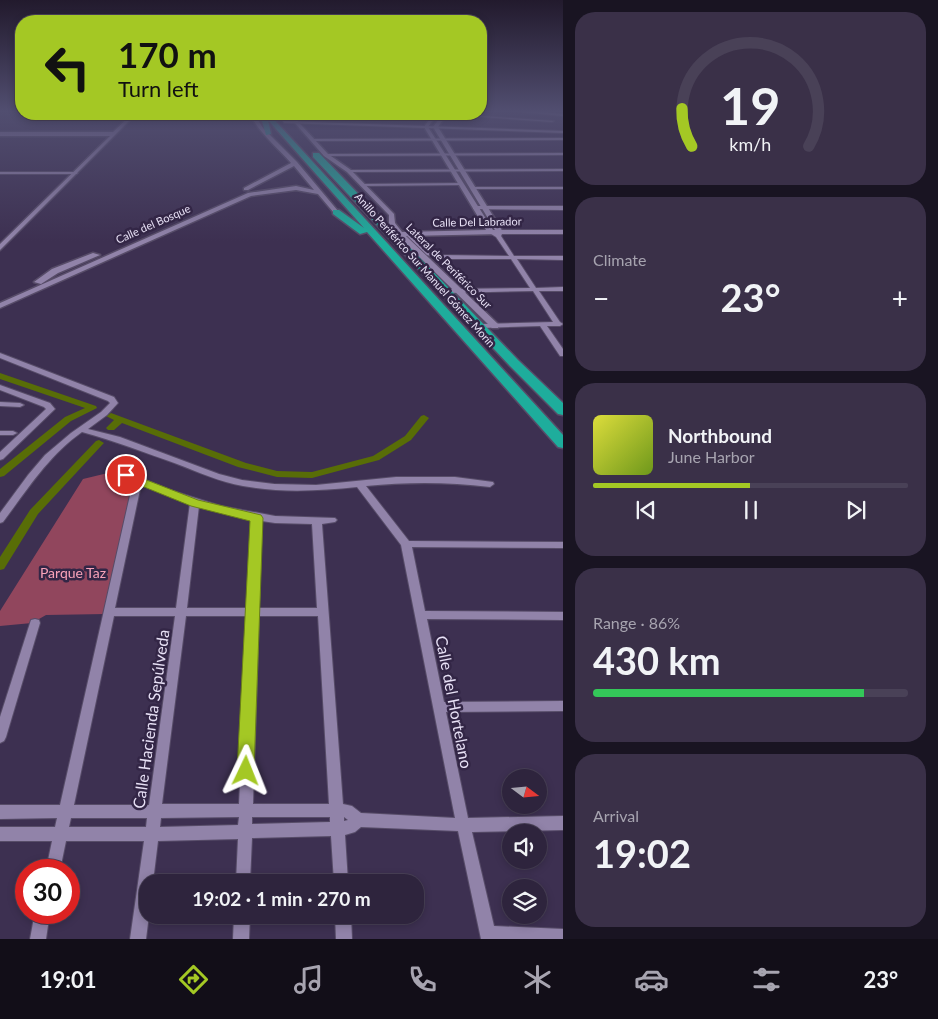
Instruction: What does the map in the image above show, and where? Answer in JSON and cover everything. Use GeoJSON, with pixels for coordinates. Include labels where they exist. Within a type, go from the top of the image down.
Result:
{"type":"FeatureCollection","features":[{"type":"Feature","properties":{"kind":"highway","name":"Anillo Periférico Sur Manuel Gómez Morín"},"geometry":{"type":"LineString","coordinates":[[302,154],[541,419],[562,445]]}},
{"type":"Feature","properties":{"kind":"highway","name":"Anillo Periférico Sur Manuel Gómez Morín"},"geometry":{"type":"LineString","coordinates":[[325,154],[399,234],[448,292],[563,411]]}},
{"type":"Feature","properties":{"kind":"highway"},"geometry":{"type":"LineString","coordinates":[[336,212],[394,256]]}},
{"type":"Feature","properties":{"kind":"street"},"geometry":{"type":"LineString","coordinates":[[0,248],[95,154]]}},
{"type":"Feature","properties":{"kind":"street"},"geometry":{"type":"LineString","coordinates":[[286,154],[336,212]]}},
{"type":"Feature","properties":{"kind":"street"},"geometry":{"type":"LineString","coordinates":[[443,154],[475,208],[496,233],[533,289],[560,324],[544,327],[481,326]]}},
{"type":"Feature","properties":{"kind":"street"},"geometry":{"type":"LineString","coordinates":[[452,154],[486,208],[496,233]]}},
{"type":"Feature","properties":{"kind":"street"},"geometry":{"type":"LineString","coordinates":[[326,155],[563,154]]}},
{"type":"Feature","properties":{"kind":"street","name":"Lateral de Periférico Sur"},"geometry":{"type":"LineString","coordinates":[[326,155],[349,171],[392,215],[392,223],[399,234],[495,326]]}},
{"type":"Feature","properties":{"kind":"street","name":"Calle del Bosque"},"geometry":{"type":"LineString","coordinates":[[0,299],[38,282],[66,266],[258,184],[295,163]]}},
{"type":"Feature","properties":{"kind":"street"},"geometry":{"type":"LineString","coordinates":[[349,171],[563,170]]}},
{"type":"Feature","properties":{"kind":"street"},"geometry":{"type":"LineString","coordinates":[[0,173],[76,173]]}},
{"type":"Feature","properties":{"kind":"street"},"geometry":{"type":"LineString","coordinates":[[258,184],[268,190]]}},
{"type":"Feature","properties":{"kind":"street"},"geometry":{"type":"LineString","coordinates":[[362,185],[461,184]]}},
{"type":"Feature","properties":{"kind":"street","name":"Calle del Bosque"},"geometry":{"type":"LineString","coordinates":[[0,306],[250,194],[268,190],[302,188],[320,193]]}},
{"type":"Feature","properties":{"kind":"street"},"geometry":{"type":"LineString","coordinates":[[473,188],[563,188]]}},
{"type":"Feature","properties":{"kind":"street"},"geometry":{"type":"LineString","coordinates":[[475,208],[563,208]]}},
{"type":"Feature","properties":{"kind":"street","name":"Calle Del Labrador"},"geometry":{"type":"LineString","coordinates":[[399,234],[563,232]]}},
{"type":"Feature","properties":{"kind":"street"},"geometry":{"type":"LineString","coordinates":[[399,234],[435,256],[563,258]]}},
{"type":"Feature","properties":{"kind":"street"},"geometry":{"type":"LineString","coordinates":[[448,292],[563,289]]}},
{"type":"Feature","properties":{"kind":"street"},"geometry":{"type":"LineString","coordinates":[[544,327],[563,354]]}},
{"type":"Feature","properties":{"kind":"street"},"geometry":{"type":"LineString","coordinates":[[0,355],[111,399],[114,403],[83,430],[68,438],[41,464],[0,520]]}},
{"type":"Feature","properties":{"kind":"street"},"geometry":{"type":"LineString","coordinates":[[0,387],[48,405],[51,409],[0,456]]}},
{"type":"Feature","properties":{"kind":"street"},"geometry":{"type":"LineString","coordinates":[[0,404],[20,405]]}},
{"type":"Feature","properties":{"kind":"street"},"geometry":{"type":"LineString","coordinates":[[83,430],[117,440],[216,476],[242,483],[274,487],[316,488],[396,480],[455,480],[490,484]]}},
{"type":"Feature","properties":{"kind":"street"},"geometry":{"type":"LineString","coordinates":[[0,433],[13,434]]}},
{"type":"Feature","properties":{"kind":"street"},"geometry":{"type":"LineString","coordinates":[[114,470],[195,503],[257,518],[332,520]]}},
{"type":"Feature","properties":{"kind":"street"},"geometry":{"type":"LineString","coordinates":[[54,859],[138,480]]}},
{"type":"Feature","properties":{"kind":"street","name":"Calle del Hortelano"},"geometry":{"type":"LineString","coordinates":[[360,484],[406,544],[463,825],[488,936]]}},
{"type":"Feature","properties":{"kind":"street","name":"Calle Hacienda Sepúlveda"},"geometry":{"type":"LineString","coordinates":[[138,939],[195,503]]}},
{"type":"Feature","properties":{"kind":"street"},"geometry":{"type":"LineString","coordinates":[[243,874],[244,811],[257,518]]}},
{"type":"Feature","properties":{"kind":"street"},"geometry":{"type":"LineString","coordinates":[[317,521],[341,874]]}},
{"type":"Feature","properties":{"kind":"street"},"geometry":{"type":"LineString","coordinates":[[406,544],[563,545]]}},
{"type":"Feature","properties":{"kind":"street"},"geometry":{"type":"LineString","coordinates":[[110,612],[324,612]]}},
{"type":"Feature","properties":{"kind":"street"},"geometry":{"type":"LineString","coordinates":[[420,615],[563,616]]}},
{"type":"Feature","properties":{"kind":"street"},"geometry":{"type":"LineString","coordinates":[[0,737],[35,623]]}},
{"type":"Feature","properties":{"kind":"street"},"geometry":{"type":"LineString","coordinates":[[439,707],[563,706]]}},
{"type":"Feature","properties":{"kind":"street"},"geometry":{"type":"LineString","coordinates":[[0,812],[336,810],[347,811],[359,820],[463,825],[563,823]]}},
{"type":"Feature","properties":{"kind":"street"},"geometry":{"type":"LineString","coordinates":[[0,834],[245,833],[338,829],[350,826],[359,820]]}},
{"type":"Feature","properties":{"kind":"street"},"geometry":{"type":"LineString","coordinates":[[38,939],[41,924]]}},
{"type":"Feature","properties":{"kind":"street"},"geometry":{"type":"LineString","coordinates":[[241,939],[242,924]]}},
{"type":"Feature","properties":{"kind":"street"},"geometry":{"type":"LineString","coordinates":[[343,924],[344,939]]}},
{"type":"Feature","properties":{"kind":"street"},"geometry":{"type":"LineString","coordinates":[[488,936],[563,937]]}},
{"type":"Feature","properties":{"kind":"green space","name":"Parque Taz"},"geometry":{"type":"Polygon","coordinates":[[[112,472],[136,482],[106,614],[46,615],[32,623],[0,626],[0,611],[83,479],[112,472]]]}},
{"type":"Feature","properties":{"kind":"waterway"},"geometry":{"type":"LineString","coordinates":[[0,376],[93,408],[68,419],[0,474]]}},
{"type":"Feature","properties":{"kind":"waterway"},"geometry":{"type":"LineString","coordinates":[[111,416],[120,420]]}},
{"type":"Feature","properties":{"kind":"waterway"},"geometry":{"type":"LineString","coordinates":[[120,420],[242,465],[277,474],[312,475],[376,458],[408,438],[424,418]]}},
{"type":"Feature","properties":{"kind":"waterway"},"geometry":{"type":"LineString","coordinates":[[111,428],[120,420]]}},
{"type":"Feature","properties":{"kind":"waterway"},"geometry":{"type":"LineString","coordinates":[[0,566],[34,512],[99,443]]}},
{"type":"Feature","properties":{"kind":"route"},"geometry":{"type":"LineString","coordinates":[[126,475],[195,503],[257,518],[246,771]]}}]}
